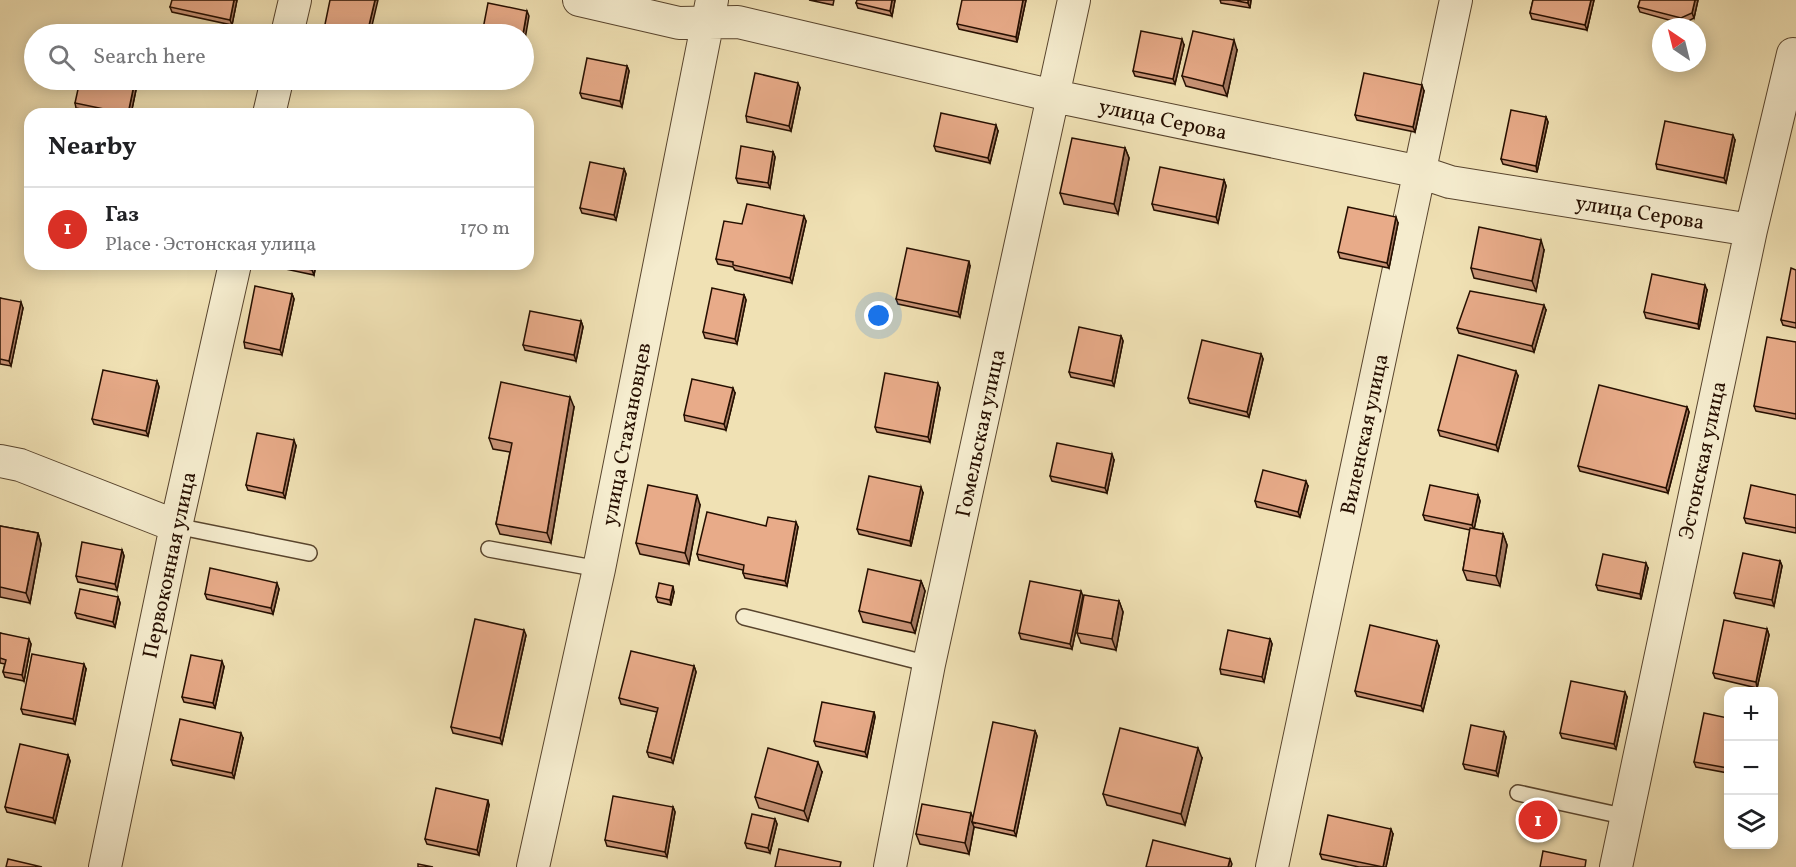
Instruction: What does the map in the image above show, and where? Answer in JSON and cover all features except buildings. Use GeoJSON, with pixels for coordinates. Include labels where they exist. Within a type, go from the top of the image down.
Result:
{"type":"FeatureCollection","features":[{"type":"Feature","properties":{"kind":"street"},"geometry":{"type":"LineString","coordinates":[[289,24],[295,0]]}},
{"type":"Feature","properties":{"kind":"street","name":"улица Серова"},"geometry":{"type":"LineString","coordinates":[[579,0],[679,23],[710,11],[738,22],[1054,96],[1420,172],[1450,182],[1750,230]]}},
{"type":"Feature","properties":{"kind":"street","name":"Гомельская улица"},"geometry":{"type":"LineString","coordinates":[[890,867],[929,664],[1074,0]]}},
{"type":"Feature","properties":{"kind":"street","name":"Виленская улица"},"geometry":{"type":"LineString","coordinates":[[1272,867],[1456,0]]}},
{"type":"Feature","properties":{"kind":"street","name":"улица Стахановцев"},"geometry":{"type":"LineString","coordinates":[[533,867],[599,569],[710,11]]}},
{"type":"Feature","properties":{"kind":"street","name":"Эстонская улица"},"geometry":{"type":"LineString","coordinates":[[1616,867],[1750,230],[1795,54]]}},
{"type":"Feature","properties":{"kind":"street"},"geometry":{"type":"LineString","coordinates":[[270,108],[275,90]]}},
{"type":"Feature","properties":{"kind":"street","name":"Первоконная улица"},"geometry":{"type":"LineString","coordinates":[[105,867],[176,526],[235,270]]}},
{"type":"Feature","properties":{"kind":"street"},"geometry":{"type":"LineString","coordinates":[[0,461],[20,465],[176,526]]}},
{"type":"Feature","properties":{"kind":"lane"},"geometry":{"type":"LineString","coordinates":[[176,526],[309,553]]}},
{"type":"Feature","properties":{"kind":"lane"},"geometry":{"type":"LineString","coordinates":[[489,549],[599,569]]}},
{"type":"Feature","properties":{"kind":"lane"},"geometry":{"type":"LineString","coordinates":[[744,617],[929,664]]}},
{"type":"Feature","properties":{"kind":"lane"},"geometry":{"type":"LineString","coordinates":[[1518,793],[1627,817]]}},
{"type":"Feature","properties":{"kind":"place","name":"Газ"},"geometry":{"type":"Point","coordinates":[1538,820]}}]}
